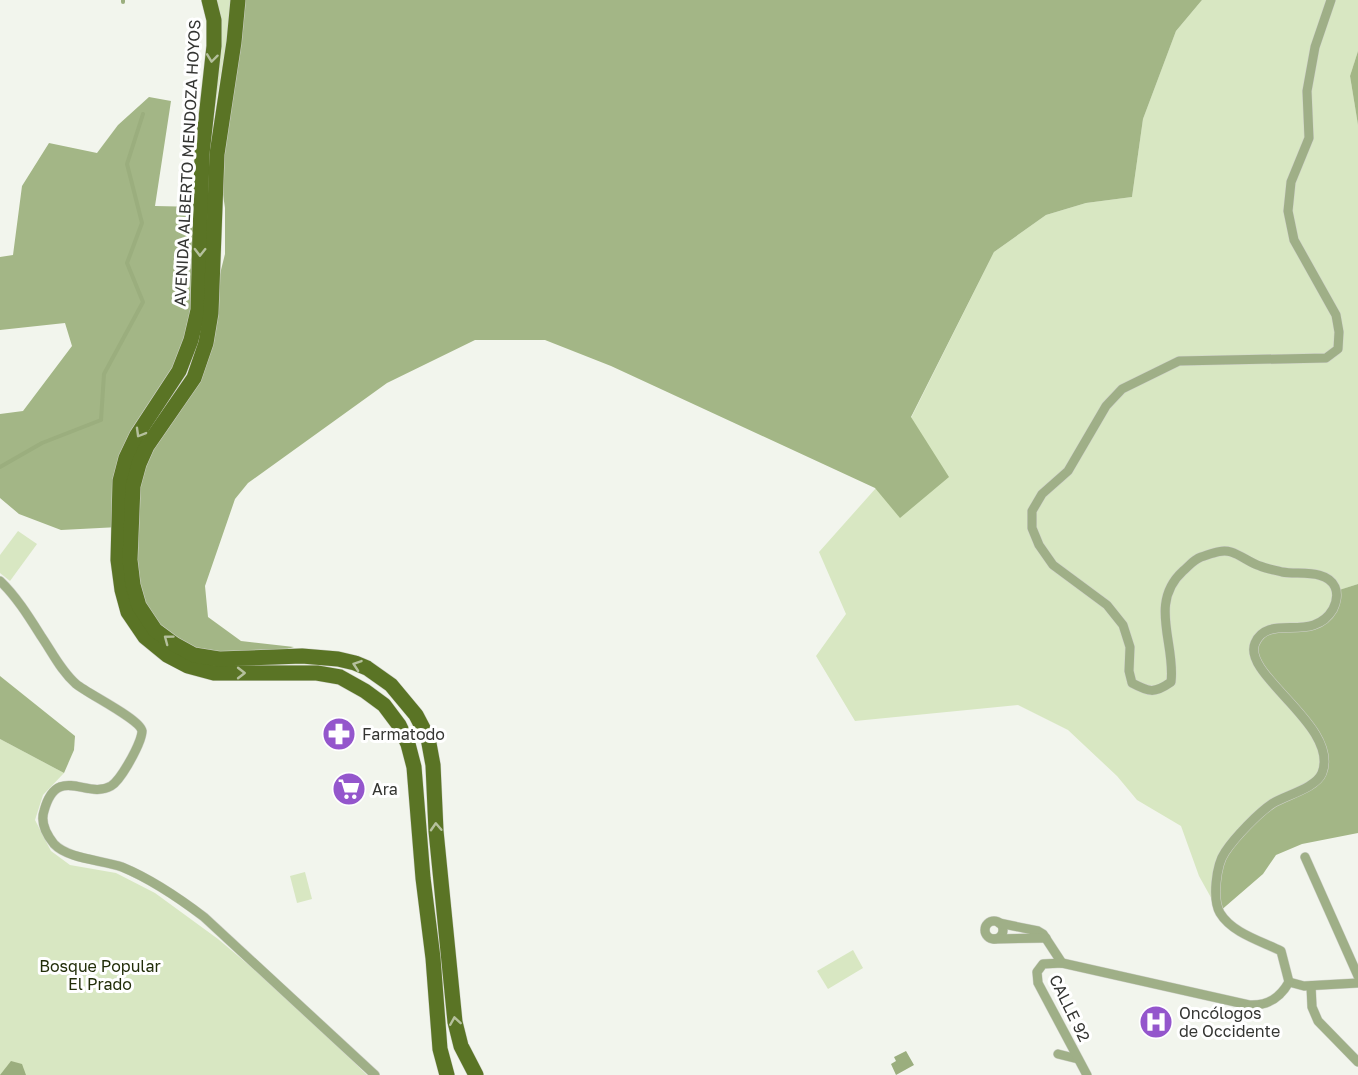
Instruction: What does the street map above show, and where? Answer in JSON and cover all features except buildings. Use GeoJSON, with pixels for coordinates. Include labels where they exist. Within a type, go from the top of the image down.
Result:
{"type":"FeatureCollection","features":[{"type":"Feature","properties":{"kind":"main road","name":"AVENIDA ALBERTO MENDOZA HOYOS"},"geometry":{"type":"LineString","coordinates":[[209,0],[214,20],[214,46],[202,154],[198,310],[191,340],[179,371],[137,435],[126,458],[120,481],[118,560],[122,590],[128,612],[145,637],[166,655],[188,666],[214,673],[317,673],[340,677],[384,705],[399,725],[408,744],[414,766],[440,1049],[447,1075]]}},
{"type":"Feature","properties":{"kind":"main road","name":"AVENIDA ALBERTO MENDOZA HOYOS"},"geometry":{"type":"LineString","coordinates":[[238,0],[217,154],[211,313],[206,343],[194,378],[147,446],[139,464],[133,486],[132,507],[130,560],[134,585],[139,606],[155,630],[194,655],[219,659],[302,656],[355,663],[367,668],[391,685],[416,715],[428,738],[433,765],[436,831],[455,1022],[461,1046],[476,1075]]}},
{"type":"Feature","properties":{"kind":"street"},"geometry":{"type":"LineString","coordinates":[[1046,938],[993,939],[1002,933],[999,923],[1038,931],[1046,938],[1058,963],[1249,1005],[1263,1006],[1274,1000],[1283,993],[1289,982],[1281,951],[1233,927],[1219,912],[1216,881],[1225,852],[1254,819],[1272,803],[1316,782],[1322,774],[1323,752],[1314,731],[1258,665],[1253,651],[1255,641],[1265,632],[1279,627],[1313,627],[1327,618],[1335,605],[1336,591],[1332,580],[1323,576],[1283,572],[1260,566],[1231,552],[1216,551],[1195,560],[1176,577],[1163,611],[1173,668],[1171,682],[1161,690],[1147,691],[1132,683],[1129,671],[1130,647],[1123,625],[1107,605],[1053,565],[1039,545],[1032,528],[1032,512],[1042,494],[1068,471],[1106,406],[1122,389],[1179,361],[1326,358],[1338,349],[1339,332],[1336,315],[1294,240],[1288,211],[1291,182],[1309,138],[1307,91],[1316,47],[1331,0]]}},
{"type":"Feature","properties":{"kind":"street"},"geometry":{"type":"LineString","coordinates":[[0,581],[17,600],[59,664],[74,682],[91,696],[129,717],[142,731],[140,740],[121,777],[110,786],[97,789],[68,785],[57,788],[49,796],[41,819],[55,845],[69,854],[123,868],[182,900],[308,1011],[375,1075]]}},
{"type":"Feature","properties":{"kind":"street"},"geometry":{"type":"LineString","coordinates":[[1305,857],[1358,976]]}},
{"type":"Feature","properties":{"kind":"street","name":"CALLE 92"},"geometry":{"type":"LineString","coordinates":[[1058,963],[1043,964],[1037,972],[1038,983],[1087,1075]]}},
{"type":"Feature","properties":{"kind":"street"},"geometry":{"type":"LineString","coordinates":[[1289,982],[1304,986],[1358,983]]}},
{"type":"Feature","properties":{"kind":"street"},"geometry":{"type":"LineString","coordinates":[[1311,986],[1312,1007],[1318,1021],[1358,1062]]}},
{"type":"Feature","properties":{"kind":"street"},"geometry":{"type":"LineString","coordinates":[[1058,1054],[1078,1059]]}},
{"type":"Feature","properties":{"kind":"green space"},"geometry":{"type":"Polygon","coordinates":[[[215,0],[231,0],[230,20],[210,138],[215,0]]]}},
{"type":"Feature","properties":{"kind":"green space"},"geometry":{"type":"Polygon","coordinates":[[[1202,0],[1358,0],[1358,51],[1350,76],[1358,125],[1358,584],[1337,591],[1314,731],[1323,766],[1219,912],[1199,876],[1181,826],[1137,800],[1117,776],[1068,730],[1018,705],[855,721],[816,656],[846,614],[819,552],[876,488],[994,252],[1046,215],[1086,203],[1132,197],[1143,119],[1176,31],[1202,0]]]}},
{"type":"Feature","properties":{"kind":"green space"},"geometry":{"type":"Polygon","coordinates":[[[18,531],[37,544],[10,581],[0,573],[0,555],[18,531]]]}},
{"type":"Feature","properties":{"kind":"green space","name":"Bosque Popular El Prado"},"geometry":{"type":"Polygon","coordinates":[[[0,739],[64,773],[43,795],[35,820],[51,851],[70,865],[116,873],[155,893],[218,939],[288,998],[367,1075],[0,1075],[0,739]]]}},
{"type":"Feature","properties":{"kind":"green space"},"geometry":{"type":"Polygon","coordinates":[[[305,872],[312,899],[297,903],[290,876],[305,872]]]}},
{"type":"Feature","properties":{"kind":"green space"},"geometry":{"type":"Polygon","coordinates":[[[853,950],[863,968],[828,989],[817,971],[853,950]]]}},
{"type":"Feature","properties":{"kind":"shaded area"},"geometry":{"type":"Polygon","coordinates":[[[238,0],[1202,0],[1176,31],[1143,119],[1132,197],[1086,203],[1046,215],[994,252],[911,417],[949,477],[900,518],[875,488],[611,366],[545,340],[475,340],[387,383],[248,483],[235,499],[205,586],[208,617],[241,641],[294,647],[253,659],[219,659],[155,630],[130,560],[133,486],[194,378],[225,254],[225,208],[217,154],[238,0]]]}},
{"type":"Feature","properties":{"kind":"shaded area"},"geometry":{"type":"Polygon","coordinates":[[[1358,51],[1358,125],[1350,76],[1358,51]]]}},
{"type":"Feature","properties":{"kind":"shaded area"},"geometry":{"type":"Polygon","coordinates":[[[149,97],[171,101],[155,206],[201,207],[191,340],[137,435],[119,527],[61,530],[19,514],[0,498],[0,414],[23,411],[72,346],[65,323],[0,330],[0,257],[13,255],[22,186],[49,143],[97,153],[118,125],[149,97]]]}},
{"type":"Feature","properties":{"kind":"shaded area"},"geometry":{"type":"Polygon","coordinates":[[[1358,584],[1358,833],[1302,844],[1276,855],[1263,874],[1219,912],[1216,890],[1225,853],[1272,803],[1316,782],[1323,752],[1253,651],[1265,632],[1327,618],[1336,591],[1358,584]]]}},
{"type":"Feature","properties":{"kind":"shaded area"},"geometry":{"type":"Polygon","coordinates":[[[0,676],[75,736],[74,750],[64,773],[0,739],[0,676]]]}},
{"type":"Feature","properties":{"kind":"shaded area"},"geometry":{"type":"Polygon","coordinates":[[[906,1051],[914,1065],[896,1075],[891,1064],[896,1061],[894,1057],[906,1051]]]}},
{"type":"Feature","properties":{"kind":"shaded area"},"geometry":{"type":"Polygon","coordinates":[[[11,1061],[22,1064],[26,1075],[0,1075],[11,1061]]]}},
{"type":"Feature","properties":{"kind":"waterway"},"geometry":{"type":"LineString","coordinates":[[0,467],[42,443],[101,420],[104,374],[143,302],[127,263],[142,223],[127,164],[143,114]]}},
{"type":"Feature","properties":{"kind":"place","name":"Farmatodo"},"geometry":{"type":"Point","coordinates":[339,734]}},
{"type":"Feature","properties":{"kind":"place","name":"Ara"},"geometry":{"type":"Point","coordinates":[349,789]}},
{"type":"Feature","properties":{"kind":"place","name":"Oncólogos de Occidente"},"geometry":{"type":"Point","coordinates":[1156,1022]}}]}
